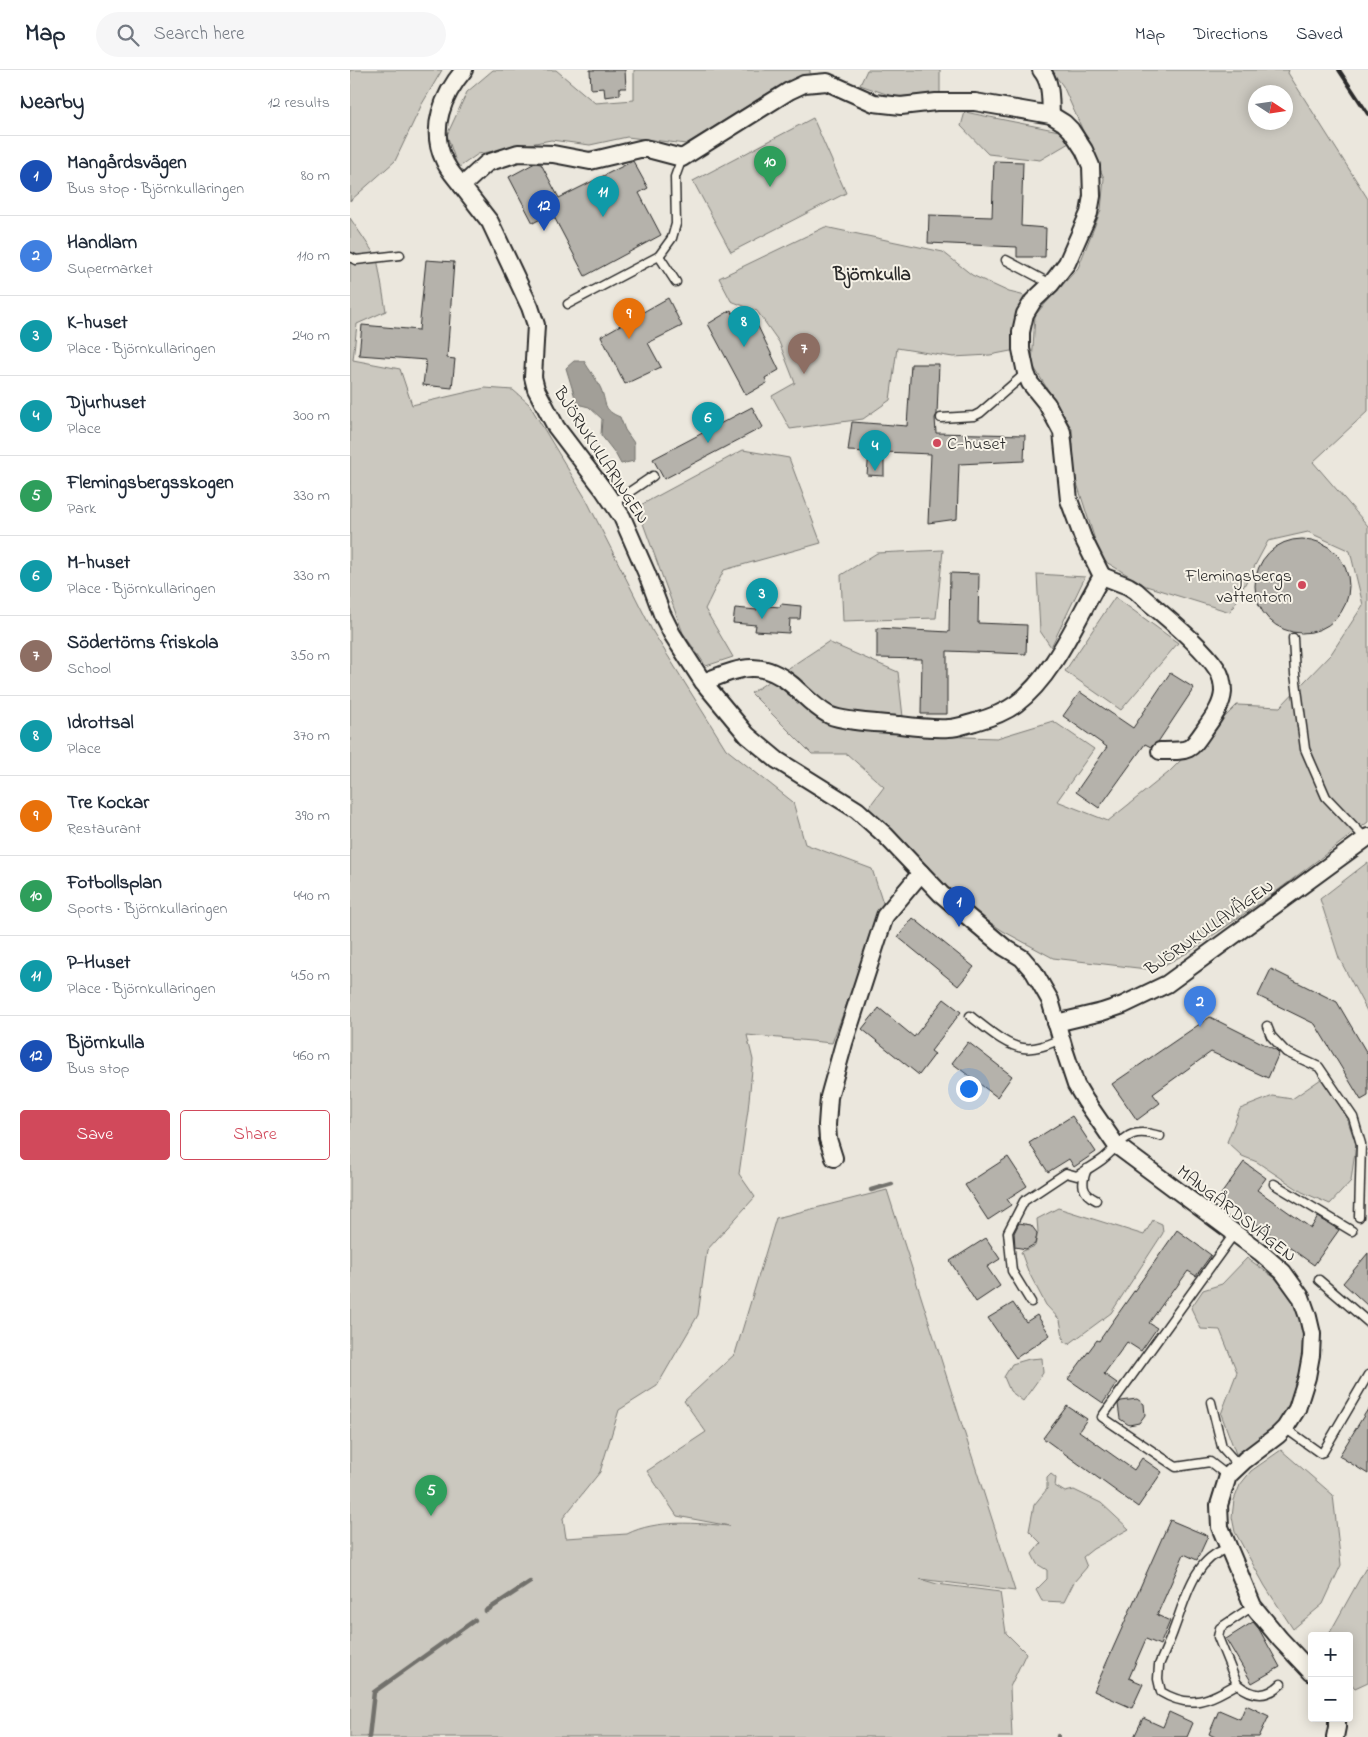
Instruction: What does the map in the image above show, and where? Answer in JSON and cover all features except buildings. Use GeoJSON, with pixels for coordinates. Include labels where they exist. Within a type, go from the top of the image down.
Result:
{"type":"FeatureCollection","features":[{"type":"Feature","properties":{"kind":"street"},"geometry":{"type":"LineString","coordinates":[[464,70],[448,94],[440,115],[437,130],[439,146],[444,160],[462,186],[487,163],[518,153],[553,154],[590,161],[644,148],[682,158],[788,91],[804,84],[827,82],[874,103],[901,106],[936,102],[974,102],[1051,115],[1064,123],[1084,150],[1090,166],[1092,196],[1089,213],[1067,263],[1051,284],[1033,301],[1025,314],[1021,332],[1021,349],[1030,383],[1047,404],[1062,432],[1069,500],[1083,538],[1102,576],[1128,586],[1136,592],[1197,646],[1218,670],[1222,680],[1223,692],[1219,708],[1192,746],[1185,751],[1160,751]]}},
{"type":"Feature","properties":{"kind":"street"},"geometry":{"type":"LineString","coordinates":[[1040,70],[1045,75],[1050,88],[1051,115]]}},
{"type":"Feature","properties":{"kind":"street","name":"BJÖRNKULLARINGEN"},"geometry":{"type":"LineString","coordinates":[[462,186],[490,222],[525,294],[536,325],[533,376],[536,389],[556,427],[613,503],[630,534],[662,614],[672,634],[702,682],[747,735],[777,760],[857,810],[885,835],[941,894],[1004,947],[1022,958],[1034,972],[1050,1000],[1056,1023]]}},
{"type":"Feature","properties":{"kind":"street"},"geometry":{"type":"LineString","coordinates":[[702,682],[748,667],[760,668],[773,672],[790,683],[809,701],[830,715],[848,719],[920,727],[951,728],[962,726],[993,717],[1016,704],[1043,677],[1071,633],[1102,576]]}},
{"type":"Feature","properties":{"kind":"street","name":"BJÖRNKULLAVÄGEN"},"geometry":{"type":"LineString","coordinates":[[1056,1023],[1123,1006],[1166,984],[1367,838]]}},
{"type":"Feature","properties":{"kind":"street"},"geometry":{"type":"LineString","coordinates":[[834,1158],[828,1139],[829,1097],[844,1043],[884,916],[921,874]]}},
{"type":"Feature","properties":{"kind":"street","name":"MANGÅRDSVÄGEN"},"geometry":{"type":"LineString","coordinates":[[1056,1023],[1076,1085],[1084,1100],[1116,1145],[1260,1252],[1283,1272],[1301,1297],[1312,1334],[1307,1377],[1297,1409],[1285,1428],[1233,1471]]}},
{"type":"Feature","properties":{"kind":"street"},"geometry":{"type":"LineString","coordinates":[[1233,1471],[1219,1505],[1220,1527],[1253,1606],[1308,1669]]}},
{"type":"Feature","properties":{"kind":"street"},"geometry":{"type":"LineString","coordinates":[[1335,1737],[1337,1722]]}},
{"type":"Feature","properties":{"kind":"lane"},"geometry":{"type":"LineString","coordinates":[[568,304],[659,256],[672,238],[676,224],[675,177],[682,158]]}},
{"type":"Feature","properties":{"kind":"lane"},"geometry":{"type":"LineString","coordinates":[[350,257],[356,260],[400,255]]}},
{"type":"Feature","properties":{"kind":"lane"},"geometry":{"type":"LineString","coordinates":[[659,256],[676,282]]}},
{"type":"Feature","properties":{"kind":"lane"},"geometry":{"type":"LineString","coordinates":[[1006,260],[1051,284]]}},
{"type":"Feature","properties":{"kind":"lane"},"geometry":{"type":"LineString","coordinates":[[941,418],[974,416],[980,413],[1026,373]]}},
{"type":"Feature","properties":{"kind":"lane"},"geometry":{"type":"LineString","coordinates":[[613,503],[653,476]]}},
{"type":"Feature","properties":{"kind":"lane"},"geometry":{"type":"LineString","coordinates":[[1293,638],[1295,674],[1305,749],[1326,797],[1367,838]]}},
{"type":"Feature","properties":{"kind":"lane"},"geometry":{"type":"LineString","coordinates":[[970,1016],[1004,1040],[1023,1048],[1042,1046],[1061,1039]]}},
{"type":"Feature","properties":{"kind":"lane"},"geometry":{"type":"LineString","coordinates":[[1267,1026],[1271,1036],[1286,1052],[1319,1067],[1353,1117],[1362,1144],[1359,1216]]}},
{"type":"Feature","properties":{"kind":"lane"},"geometry":{"type":"LineString","coordinates":[[1031,1302],[1012,1271],[1008,1232],[1024,1201],[1066,1173],[1077,1176],[1104,1158],[1129,1135],[1141,1133],[1160,1136]]}},
{"type":"Feature","properties":{"kind":"lane"},"geometry":{"type":"LineString","coordinates":[[1087,1169],[1082,1184],[1084,1191],[1096,1200]]}},
{"type":"Feature","properties":{"kind":"lane"},"geometry":{"type":"LineString","coordinates":[[1274,1184],[1352,1232]]}},
{"type":"Feature","properties":{"kind":"lane"},"geometry":{"type":"LineString","coordinates":[[1233,1471],[1210,1462],[1176,1467],[1102,1417],[1234,1234]]}},
{"type":"Feature","properties":{"kind":"lane"},"geometry":{"type":"LineString","coordinates":[[1319,1280],[1368,1322]]}},
{"type":"Feature","properties":{"kind":"lane"},"geometry":{"type":"LineString","coordinates":[[1285,1428],[1320,1453],[1323,1452],[1368,1375]]}},
{"type":"Feature","properties":{"kind":"lane"},"geometry":{"type":"LineString","coordinates":[[1211,1402],[1222,1448],[1233,1471]]}},
{"type":"Feature","properties":{"kind":"lane"},"geometry":{"type":"LineString","coordinates":[[1228,1548],[1218,1552],[1206,1561],[1196,1575],[1159,1665],[1158,1679],[1161,1692],[1174,1700],[1192,1703],[1217,1696],[1237,1684]]}},
{"type":"Feature","properties":{"kind":"lane"},"geometry":{"type":"LineString","coordinates":[[1253,1606],[1220,1628],[1218,1637],[1237,1684],[1249,1693],[1261,1694],[1275,1690],[1281,1684]]}},
{"type":"Feature","properties":{"kind":"shaded area"},"geometry":{"type":"Polygon","coordinates":[[[350,70],[442,70],[422,104],[395,161],[350,201],[350,70]]]}},
{"type":"Feature","properties":{"kind":"shaded area"},"geometry":{"type":"Polygon","coordinates":[[[493,70],[556,70],[595,103],[634,100],[634,70],[810,70],[810,76],[776,88],[686,144],[627,137],[590,145],[551,140],[478,154],[458,168],[447,135],[467,92],[493,70]]]}},
{"type":"Feature","properties":{"kind":"shaded area"},"geometry":{"type":"Polygon","coordinates":[[[867,70],[940,70],[940,93],[895,97],[860,85],[867,70]]]}},
{"type":"Feature","properties":{"kind":"shaded area"},"geometry":{"type":"Polygon","coordinates":[[[1051,70],[1289,70],[1288,73],[1368,199],[1368,411],[1313,462],[1368,526],[1368,822],[1273,894],[1189,952],[1155,970],[1053,958],[1003,931],[952,897],[866,811],[884,787],[847,754],[812,754],[751,693],[828,642],[898,672],[905,735],[997,738],[1053,721],[1094,749],[1057,801],[1108,821],[1168,773],[1237,705],[1280,707],[1331,654],[1363,605],[1350,551],[1308,532],[1268,541],[1230,612],[1146,586],[1101,559],[1075,477],[1072,429],[1032,364],[1035,315],[1078,268],[1101,210],[1104,178],[1063,86],[1051,70]]]}},
{"type":"Feature","properties":{"kind":"shaded area"},"geometry":{"type":"Polygon","coordinates":[[[965,112],[1059,131],[1069,143],[1040,160],[988,154],[961,126],[965,112]]]}},
{"type":"Feature","properties":{"kind":"shaded area"},"geometry":{"type":"Polygon","coordinates":[[[813,118],[846,193],[731,252],[693,181],[813,118]]]}},
{"type":"Feature","properties":{"kind":"shaded area"},"geometry":{"type":"Polygon","coordinates":[[[350,218],[377,258],[386,311],[357,324],[353,360],[400,369],[412,405],[485,388],[513,390],[529,404],[586,499],[653,632],[726,749],[793,802],[805,844],[872,869],[884,906],[832,1043],[747,1035],[753,1060],[739,1174],[755,1197],[707,1250],[698,1315],[657,1386],[619,1410],[600,1472],[563,1518],[566,1538],[627,1534],[651,1526],[677,1523],[730,1526],[677,1516],[647,1471],[706,1432],[684,1401],[735,1354],[776,1218],[887,1190],[1015,1591],[920,1579],[937,1584],[1000,1592],[1006,1633],[1026,1653],[1010,1687],[1012,1737],[350,1737],[350,218]]]}},
{"type":"Feature","properties":{"kind":"shaded area"},"geometry":{"type":"Polygon","coordinates":[[[825,227],[943,252],[972,275],[1009,292],[1038,299],[1021,349],[990,355],[953,357],[897,348],[890,400],[863,419],[790,429],[772,396],[795,383],[779,342],[757,311],[731,301],[719,278],[825,227]]]}},
{"type":"Feature","properties":{"kind":"shaded area"},"geometry":{"type":"Polygon","coordinates":[[[574,361],[584,361],[599,385],[606,406],[610,412],[620,417],[625,430],[634,443],[634,461],[621,464],[601,435],[602,419],[589,407],[577,404],[566,368],[574,361]]]}},
{"type":"Feature","properties":{"kind":"shaded area"},"geometry":{"type":"Polygon","coordinates":[[[743,450],[789,458],[821,543],[724,570],[705,609],[733,657],[706,666],[683,633],[637,507],[743,450]]]}},
{"type":"Feature","properties":{"kind":"shaded area"},"geometry":{"type":"Polygon","coordinates":[[[943,550],[936,618],[843,621],[841,575],[877,553],[943,550]]]}},
{"type":"Feature","properties":{"kind":"shaded area"},"geometry":{"type":"Polygon","coordinates":[[[1037,574],[1085,577],[1051,647],[1040,631],[1037,574]]]}},
{"type":"Feature","properties":{"kind":"shaded area"},"geometry":{"type":"Polygon","coordinates":[[[1115,597],[1178,643],[1121,710],[1065,671],[1115,597]]]}},
{"type":"Feature","properties":{"kind":"shaded area"},"geometry":{"type":"Polygon","coordinates":[[[1368,862],[1368,1013],[1339,958],[1320,899],[1368,862]]]}},
{"type":"Feature","properties":{"kind":"shaded area"},"geometry":{"type":"Polygon","coordinates":[[[1321,1079],[1345,1113],[1356,1144],[1351,1181],[1330,1204],[1302,1192],[1257,1162],[1242,1156],[1227,1142],[1240,1109],[1273,1096],[1292,1099],[1321,1079]]]}},
{"type":"Feature","properties":{"kind":"shaded area"},"geometry":{"type":"Polygon","coordinates":[[[1058,1208],[1144,1235],[1153,1220],[1162,1224],[1163,1233],[1111,1313],[1069,1344],[1064,1342],[1060,1320],[1046,1305],[1028,1271],[1021,1252],[1035,1246],[1038,1232],[1037,1219],[1058,1208]]]}},
{"type":"Feature","properties":{"kind":"shaded area"},"geometry":{"type":"Polygon","coordinates":[[[1247,1258],[1275,1278],[1297,1305],[1304,1342],[1300,1368],[1287,1412],[1265,1436],[1236,1454],[1221,1414],[1237,1372],[1220,1330],[1201,1329],[1191,1308],[1203,1290],[1222,1284],[1247,1258]]]}},
{"type":"Feature","properties":{"kind":"shaded area"},"geometry":{"type":"Polygon","coordinates":[[[1042,1358],[1043,1373],[1023,1401],[1010,1391],[1004,1377],[1012,1364],[1029,1359],[1042,1358]]]}},
{"type":"Feature","properties":{"kind":"shaded area"},"geometry":{"type":"Polygon","coordinates":[[[1281,1450],[1333,1495],[1341,1565],[1323,1604],[1293,1629],[1265,1586],[1235,1532],[1232,1517],[1234,1500],[1240,1485],[1251,1471],[1281,1450]]]}},
{"type":"Feature","properties":{"kind":"shaded area"},"geometry":{"type":"Polygon","coordinates":[[[1051,1474],[1056,1478],[1055,1486],[1065,1492],[1074,1490],[1101,1503],[1129,1529],[1093,1549],[1083,1557],[1087,1567],[1074,1582],[1064,1602],[1042,1601],[1036,1590],[1047,1579],[1047,1570],[1037,1564],[1032,1554],[1041,1543],[1029,1531],[1034,1505],[1047,1489],[1047,1478],[1051,1474]]]}},
{"type":"Feature","properties":{"kind":"shaded area"},"geometry":{"type":"Polygon","coordinates":[[[1368,1564],[1368,1682],[1355,1688],[1353,1686],[1353,1632],[1330,1632],[1368,1564]]]}},
{"type":"Feature","properties":{"kind":"waterway"},"geometry":{"type":"LineString","coordinates":[[871,1190],[892,1184]]}},
{"type":"Feature","properties":{"kind":"waterway"},"geometry":{"type":"LineString","coordinates":[[486,1611],[530,1582]]}},
{"type":"Feature","properties":{"kind":"waterway"},"geometry":{"type":"LineString","coordinates":[[369,1737],[374,1692],[475,1620]]}},
{"type":"Feature","properties":{"kind":"railway"},"geometry":{"type":"LineString","coordinates":[[1339,70],[1368,114]]}},
{"type":"Feature","properties":{"kind":"place","name":"Fotbollsplan"},"geometry":{"type":"Point","coordinates":[770,187]}},
{"type":"Feature","properties":{"kind":"place","name":"P-Huset"},"geometry":{"type":"Point","coordinates":[603,217]}},
{"type":"Feature","properties":{"kind":"place","name":"Björnkulla"},"geometry":{"type":"Point","coordinates":[544,231]}},
{"type":"Feature","properties":{"kind":"place","name":"Tre Kockar"},"geometry":{"type":"Point","coordinates":[629,339]}},
{"type":"Feature","properties":{"kind":"place","name":"Idrottsal"},"geometry":{"type":"Point","coordinates":[744,347]}},
{"type":"Feature","properties":{"kind":"place","name":"Södertörns friskola"},"geometry":{"type":"Point","coordinates":[804,374]}},
{"type":"Feature","properties":{"kind":"place","name":"M-huset"},"geometry":{"type":"Point","coordinates":[708,443]}},
{"type":"Feature","properties":{"kind":"place","name":"C-huset"},"geometry":{"type":"Point","coordinates":[937,443]}},
{"type":"Feature","properties":{"kind":"place","name":"Djurhuset"},"geometry":{"type":"Point","coordinates":[875,471]}},
{"type":"Feature","properties":{"kind":"place","name":"Flemingsbergs vattentorn"},"geometry":{"type":"Point","coordinates":[1302,585]}},
{"type":"Feature","properties":{"kind":"place","name":"K-huset"},"geometry":{"type":"Point","coordinates":[762,619]}},
{"type":"Feature","properties":{"kind":"place","name":"Mangårdsvägen"},"geometry":{"type":"Point","coordinates":[959,927]}},
{"type":"Feature","properties":{"kind":"place","name":"Handlarn"},"geometry":{"type":"Point","coordinates":[1200,1027]}},
{"type":"Feature","properties":{"kind":"place","name":"Flemingsbergsskogen"},"geometry":{"type":"Point","coordinates":[431,1516]}},
{"type":"Feature","properties":{"kind":"district","name":"Björnkulla"},"geometry":{"type":"Point","coordinates":[872,273]}}]}
